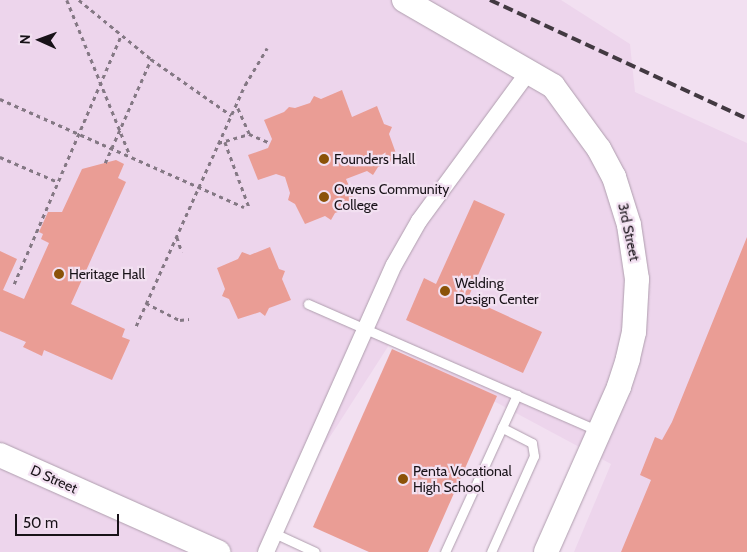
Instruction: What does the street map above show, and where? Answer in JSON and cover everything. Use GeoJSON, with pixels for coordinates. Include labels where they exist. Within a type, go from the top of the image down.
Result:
{"type":"FeatureCollection","features":[{"type":"Feature","properties":{"kind":"street","name":"3rd Street"},"geometry":{"type":"LineString","coordinates":[[404,0],[529,71],[558,92],[599,149],[622,199],[632,241],[637,279],[634,332],[619,387],[546,552]]}},
{"type":"Feature","properties":{"kind":"street"},"geometry":{"type":"LineString","coordinates":[[266,552],[394,264],[419,221],[529,71]]}},
{"type":"Feature","properties":{"kind":"street","name":"D Street"},"geometry":{"type":"LineString","coordinates":[[0,455],[218,552]]}},
{"type":"Feature","properties":{"kind":"lane"},"geometry":{"type":"LineString","coordinates":[[308,304],[365,327],[599,432]]}},
{"type":"Feature","properties":{"kind":"lane"},"geometry":{"type":"LineString","coordinates":[[445,552],[517,395]]}},
{"type":"Feature","properties":{"kind":"lane"},"geometry":{"type":"LineString","coordinates":[[491,552],[534,456],[532,444],[502,428]]}},
{"type":"Feature","properties":{"kind":"lane"},"geometry":{"type":"LineString","coordinates":[[274,533],[315,552]]}},
{"type":"Feature","properties":{"kind":"path"},"geometry":{"type":"LineString","coordinates":[[67,0],[130,157]]}},
{"type":"Feature","properties":{"kind":"path"},"geometry":{"type":"LineString","coordinates":[[79,0],[151,59],[231,116]]}},
{"type":"Feature","properties":{"kind":"path"},"geometry":{"type":"LineString","coordinates":[[14,284],[76,132],[121,35]]}},
{"type":"Feature","properties":{"kind":"path"},"geometry":{"type":"LineString","coordinates":[[136,326],[236,104],[267,48]]}},
{"type":"Feature","properties":{"kind":"path"},"geometry":{"type":"LineString","coordinates":[[105,163],[113,149],[151,59]]}},
{"type":"Feature","properties":{"kind":"path"},"geometry":{"type":"LineString","coordinates":[[0,99],[244,207]]}},
{"type":"Feature","properties":{"kind":"path"},"geometry":{"type":"LineString","coordinates":[[236,104],[249,134]]}},
{"type":"Feature","properties":{"kind":"path"},"geometry":{"type":"LineString","coordinates":[[218,144],[249,134],[270,143]]}},
{"type":"Feature","properties":{"kind":"path"},"geometry":{"type":"LineString","coordinates":[[224,142],[249,207]]}},
{"type":"Feature","properties":{"kind":"path"},"geometry":{"type":"LineString","coordinates":[[0,157],[56,181]]}},
{"type":"Feature","properties":{"kind":"path"},"geometry":{"type":"LineString","coordinates":[[176,237],[182,252]]}},
{"type":"Feature","properties":{"kind":"path"},"geometry":{"type":"LineString","coordinates":[[146,303],[180,320],[189,319]]}},
{"type":"Feature","properties":{"kind":"shaded area","name":"Owens Community College"},"geometry":{"type":"Polygon","coordinates":[[[0,0],[561,0],[630,44],[635,92],[747,143],[747,552],[574,552],[611,464],[389,345],[256,552],[0,552],[0,0]]]}},
{"type":"Feature","properties":{"kind":"building","name":"Founders Hall"},"geometry":{"type":"Polygon","coordinates":[[[342,90],[352,117],[377,106],[384,124],[392,127],[389,134],[398,159],[378,167],[373,175],[367,171],[346,179],[357,205],[335,213],[331,220],[325,216],[305,224],[295,204],[288,200],[290,193],[285,177],[276,174],[258,180],[248,155],[268,148],[272,139],[264,120],[284,112],[289,107],[295,108],[310,103],[314,96],[321,99],[342,90]]]}},
{"type":"Feature","properties":{"kind":"building","name":"Heritage Hall"},"geometry":{"type":"Polygon","coordinates":[[[116,160],[124,164],[118,178],[126,182],[71,304],[125,329],[122,337],[130,340],[112,380],[44,350],[42,356],[23,347],[26,342],[0,331],[0,251],[17,259],[3,290],[24,299],[49,243],[41,239],[43,234],[39,232],[48,212],[62,212],[82,169],[116,160]]]}},
{"type":"Feature","properties":{"kind":"building","name":"Welding Design Center"},"geometry":{"type":"Polygon","coordinates":[[[474,200],[505,214],[468,298],[542,332],[523,373],[406,320],[424,278],[436,284],[474,200]]]}},
{"type":"Feature","properties":{"kind":"building"},"geometry":{"type":"Polygon","coordinates":[[[747,237],[747,552],[621,552],[651,480],[640,475],[655,437],[662,440],[672,422],[747,237]]]}},
{"type":"Feature","properties":{"kind":"building"},"geometry":{"type":"Polygon","coordinates":[[[270,247],[279,269],[285,271],[282,279],[291,300],[269,308],[265,316],[260,312],[238,319],[229,299],[222,296],[225,289],[217,268],[238,259],[242,252],[250,255],[270,247]]]}},
{"type":"Feature","properties":{"kind":"building"},"geometry":{"type":"Polygon","coordinates":[[[392,349],[497,396],[428,552],[369,552],[313,527],[392,349]]]}},
{"type":"Feature","properties":{"kind":"railway"},"geometry":{"type":"LineString","coordinates":[[490,0],[747,119]]}},
{"type":"Feature","properties":{"kind":"place","name":"Founders Hall"},"geometry":{"type":"Point","coordinates":[324,159]}},
{"type":"Feature","properties":{"kind":"place","name":"Owens Community College"},"geometry":{"type":"Point","coordinates":[324,197]}},
{"type":"Feature","properties":{"kind":"place","name":"Heritage Hall"},"geometry":{"type":"Point","coordinates":[59,274]}},
{"type":"Feature","properties":{"kind":"place","name":"Welding Design Center"},"geometry":{"type":"Point","coordinates":[445,291]}},
{"type":"Feature","properties":{"kind":"place","name":"Penta Vocational High School"},"geometry":{"type":"Point","coordinates":[403,479]}}]}
